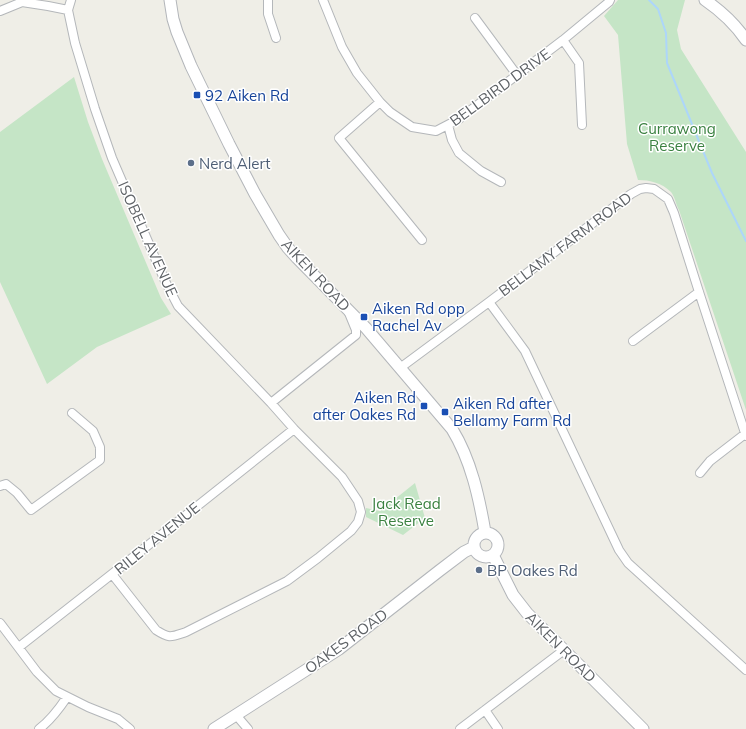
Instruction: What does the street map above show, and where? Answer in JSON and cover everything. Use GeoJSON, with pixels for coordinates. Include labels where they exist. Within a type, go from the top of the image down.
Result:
{"type":"FeatureCollection","features":[{"type":"Feature","properties":{"kind":"street"},"geometry":{"type":"LineString","coordinates":[[0,11],[22,2],[68,10],[71,0]]}},
{"type":"Feature","properties":{"kind":"street","name":"AIKEN ROAD"},"geometry":{"type":"LineString","coordinates":[[170,0],[173,19],[188,60],[229,144],[270,221],[288,248],[366,328],[452,429],[468,462],[482,514],[485,532]]}},
{"type":"Feature","properties":{"kind":"street"},"geometry":{"type":"LineString","coordinates":[[268,0],[268,14],[276,38]]}},
{"type":"Feature","properties":{"kind":"street","name":"BELLBIRD DRIVE"},"geometry":{"type":"LineString","coordinates":[[323,0],[342,47],[357,74],[380,102],[390,112],[412,127],[436,131],[459,119],[563,40],[610,2],[610,0]]}},
{"type":"Feature","properties":{"kind":"street"},"geometry":{"type":"LineString","coordinates":[[705,0],[724,14],[746,40]]}},
{"type":"Feature","properties":{"kind":"street","name":"ISOBELL AVENUE"},"geometry":{"type":"LineString","coordinates":[[68,10],[75,43],[112,158],[165,281],[178,306],[294,428],[342,476],[358,501],[361,512],[358,522],[351,531],[287,581],[186,632],[172,637],[164,635],[156,630],[112,574]]}},
{"type":"Feature","properties":{"kind":"street"},"geometry":{"type":"LineString","coordinates":[[475,18],[517,75]]}},
{"type":"Feature","properties":{"kind":"street"},"geometry":{"type":"LineString","coordinates":[[563,40],[579,63],[582,125]]}},
{"type":"Feature","properties":{"kind":"street"},"geometry":{"type":"LineString","coordinates":[[380,102],[339,138],[422,240]]}},
{"type":"Feature","properties":{"kind":"street"},"geometry":{"type":"LineString","coordinates":[[448,125],[452,140],[459,153],[481,171],[501,182]]}},
{"type":"Feature","properties":{"kind":"street","name":"BELLAMY FARM ROAD"},"geometry":{"type":"LineString","coordinates":[[400,368],[631,194],[640,189],[654,189],[668,199],[674,213],[746,435]]}},
{"type":"Feature","properties":{"kind":"street"},"geometry":{"type":"LineString","coordinates":[[634,341],[699,292]]}},
{"type":"Feature","properties":{"kind":"street"},"geometry":{"type":"LineString","coordinates":[[489,302],[525,351],[619,550],[628,563],[746,670]]}},
{"type":"Feature","properties":{"kind":"street"},"geometry":{"type":"LineString","coordinates":[[271,403],[356,335],[356,330],[347,308]]}},
{"type":"Feature","properties":{"kind":"street"},"geometry":{"type":"LineString","coordinates":[[0,486],[6,484],[17,493],[31,510],[100,460],[100,447],[93,431],[72,413]]}},
{"type":"Feature","properties":{"kind":"street","name":"RILEY AVENUE"},"geometry":{"type":"LineString","coordinates":[[19,647],[294,428]]}},
{"type":"Feature","properties":{"kind":"street"},"geometry":{"type":"LineString","coordinates":[[700,472],[710,461],[746,435]]}},
{"type":"Feature","properties":{"kind":"street"},"geometry":{"type":"LineString","coordinates":[[485,532],[494,536],[498,543],[496,552],[488,557],[479,554],[474,547],[477,536],[485,532]]}},
{"type":"Feature","properties":{"kind":"street","name":"OAKES ROAD"},"geometry":{"type":"LineString","coordinates":[[214,729],[339,649],[464,552],[474,547]]}},
{"type":"Feature","properties":{"kind":"street","name":"AIKEN ROAD"},"geometry":{"type":"LineString","coordinates":[[493,554],[513,595],[527,613],[643,729]]}},
{"type":"Feature","properties":{"kind":"street"},"geometry":{"type":"LineString","coordinates":[[0,622],[38,672],[56,691],[88,707],[118,719],[130,729]]}},
{"type":"Feature","properties":{"kind":"street"},"geometry":{"type":"LineString","coordinates":[[460,729],[564,650]]}},
{"type":"Feature","properties":{"kind":"street"},"geometry":{"type":"LineString","coordinates":[[39,729],[54,716],[67,697]]}},
{"type":"Feature","properties":{"kind":"street"},"geometry":{"type":"LineString","coordinates":[[485,710],[498,729]]}},
{"type":"Feature","properties":{"kind":"street"},"geometry":{"type":"LineString","coordinates":[[236,715],[248,729]]}},
{"type":"Feature","properties":{"kind":"green space","name":"Currawong Reserve"},"geometry":{"type":"Polygon","coordinates":[[[618,0],[685,0],[677,30],[681,49],[746,152],[746,410],[674,196],[660,184],[651,181],[638,180],[627,144],[618,35],[604,16],[618,0]]]}},
{"type":"Feature","properties":{"kind":"green space"},"geometry":{"type":"Polygon","coordinates":[[[74,77],[88,122],[102,159],[161,298],[171,314],[97,347],[47,384],[0,282],[0,132],[74,77]]]}},
{"type":"Feature","properties":{"kind":"green space","name":"Jack Read Reserve"},"geometry":{"type":"Polygon","coordinates":[[[415,483],[425,518],[403,535],[366,517],[366,508],[380,511],[415,483]]]}},
{"type":"Feature","properties":{"kind":"waterway"},"geometry":{"type":"LineString","coordinates":[[649,0],[658,9],[666,33],[667,63],[712,173],[746,241]]}},
{"type":"Feature","properties":{"kind":"place","name":"92 Aiken Rd"},"geometry":{"type":"Point","coordinates":[197,95]}},
{"type":"Feature","properties":{"kind":"place","name":"Nerd Alert"},"geometry":{"type":"Point","coordinates":[191,163]}},
{"type":"Feature","properties":{"kind":"place","name":"Aiken Rd opp Rachel Av"},"geometry":{"type":"Point","coordinates":[364,317]}},
{"type":"Feature","properties":{"kind":"place","name":"Aiken Rd after Oakes Rd"},"geometry":{"type":"Point","coordinates":[424,406]}},
{"type":"Feature","properties":{"kind":"place","name":"Aiken Rd after Bellamy Farm Rd"},"geometry":{"type":"Point","coordinates":[445,412]}},
{"type":"Feature","properties":{"kind":"place","name":"BP Oakes Rd"},"geometry":{"type":"Point","coordinates":[479,570]}}]}
